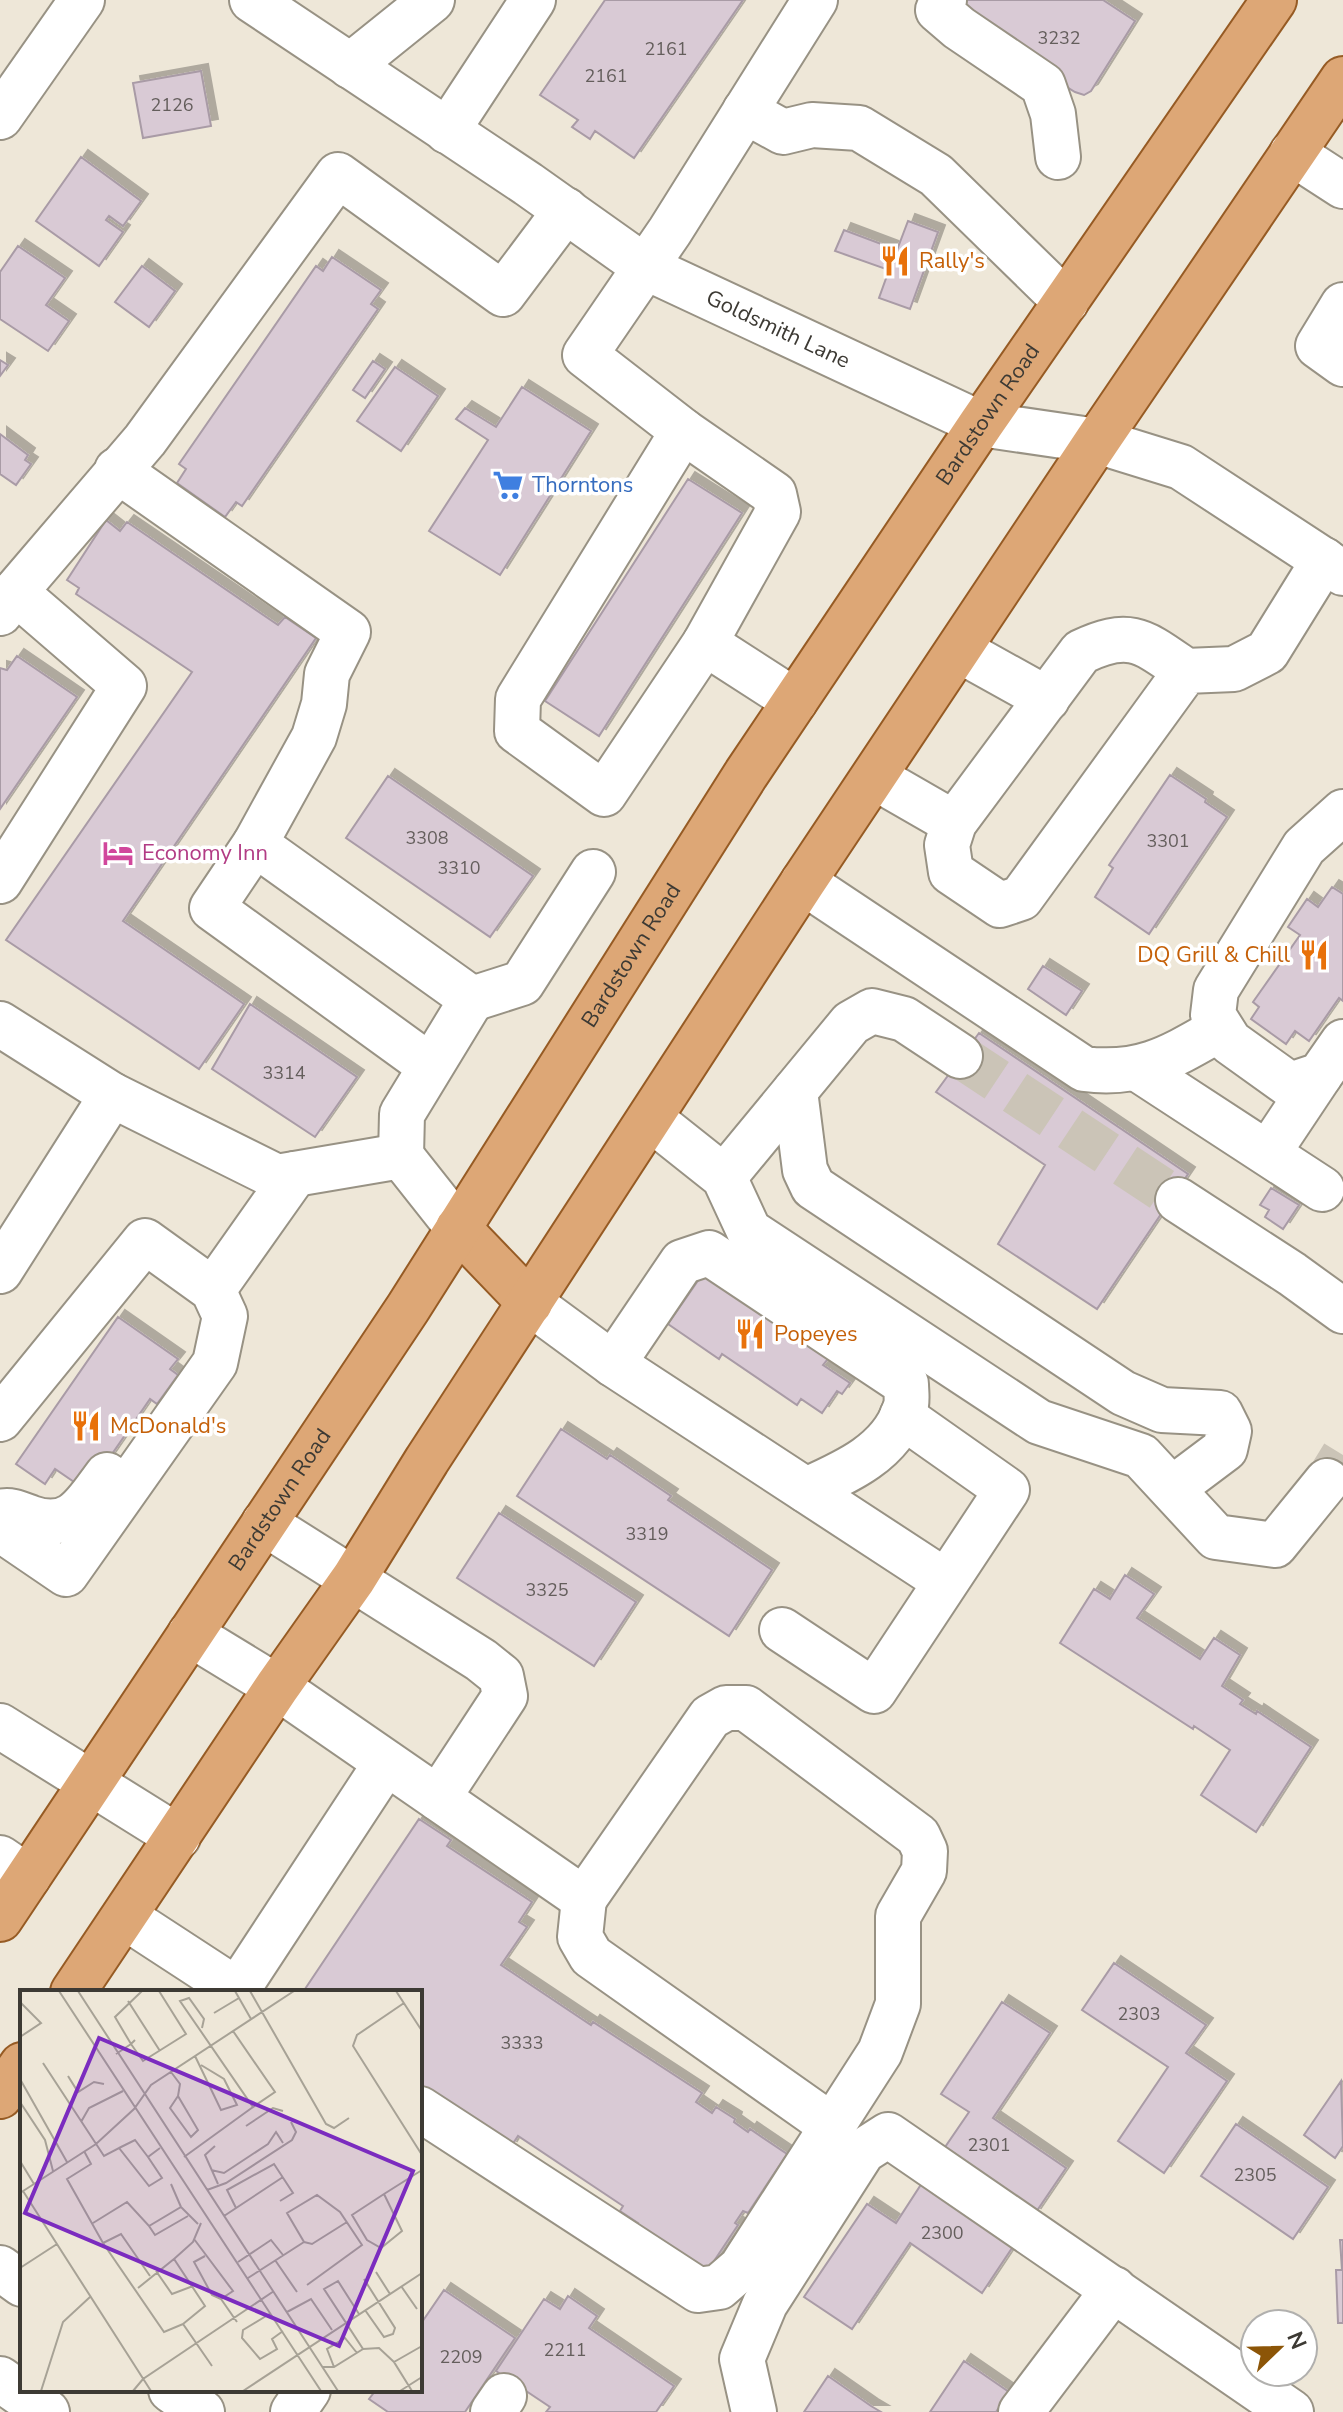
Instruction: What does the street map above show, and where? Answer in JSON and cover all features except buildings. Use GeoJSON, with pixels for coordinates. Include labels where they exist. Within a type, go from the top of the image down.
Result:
{"type":"FeatureCollection","features":[{"type":"Feature","properties":{"kind":"main road","name":"Bardstown Road"},"geometry":{"type":"LineString","coordinates":[[0,1919],[14,1867],[90,1783],[408,1308],[795,701],[981,424],[1274,0]]}},
{"type":"Feature","properties":{"kind":"main road"},"geometry":{"type":"LineString","coordinates":[[79,1990],[277,1687],[354,1578],[427,1460],[803,882],[1343,79]]}},
{"type":"Feature","properties":{"kind":"main road"},"geometry":{"type":"LineString","coordinates":[[458,1228],[530,1303]]}},
{"type":"Feature","properties":{"kind":"main road"},"geometry":{"type":"LineString","coordinates":[[0,2096],[20,2068]]}},
{"type":"Feature","properties":{"kind":"street"},"geometry":{"type":"LineString","coordinates":[[0,117],[82,0]]}},
{"type":"Feature","properties":{"kind":"street","name":"Goldsmith Lane"},"geometry":{"type":"LineString","coordinates":[[252,0],[566,210],[645,267],[981,424],[1097,441],[1181,467],[1334,566]]}},
{"type":"Feature","properties":{"kind":"street"},"geometry":{"type":"LineString","coordinates":[[350,66],[432,0]]}},
{"type":"Feature","properties":{"kind":"street"},"geometry":{"type":"LineString","coordinates":[[447,131],[533,0]]}},
{"type":"Feature","properties":{"kind":"street"},"geometry":{"type":"LineString","coordinates":[[683,431],[518,699],[517,731],[604,794],[705,643],[778,512],[774,494],[683,431],[585,355],[645,267],[815,0]]}},
{"type":"Feature","properties":{"kind":"street"},"geometry":{"type":"LineString","coordinates":[[944,0],[938,10],[959,28],[1043,85],[1053,114],[1058,157]]}},
{"type":"Feature","properties":{"kind":"street"},"geometry":{"type":"LineString","coordinates":[[745,111],[783,132],[812,125],[859,128],[936,175],[1066,302]]}},
{"type":"Feature","properties":{"kind":"street"},"geometry":{"type":"LineString","coordinates":[[1292,153],[1343,186]]}},
{"type":"Feature","properties":{"kind":"street"},"geometry":{"type":"LineString","coordinates":[[0,881],[124,686],[7,602],[145,440],[338,175],[503,294],[566,210]]}},
{"type":"Feature","properties":{"kind":"street"},"geometry":{"type":"LineString","coordinates":[[1343,305],[1318,346],[1343,364]]}},
{"type":"Feature","properties":{"kind":"street"},"geometry":{"type":"LineString","coordinates":[[117,470],[348,632],[327,674],[324,704],[314,737],[255,844],[212,908],[430,1066]]}},
{"type":"Feature","properties":{"kind":"street"},"geometry":{"type":"LineString","coordinates":[[1186,671],[1021,898],[1000,905],[951,872],[947,845],[954,823],[1081,652],[1107,640],[1145,642],[1186,671],[1234,669],[1267,652],[1334,566]]}},
{"type":"Feature","properties":{"kind":"street"},"geometry":{"type":"LineString","coordinates":[[705,643],[795,701]]}},
{"type":"Feature","properties":{"kind":"street"},"geometry":{"type":"LineString","coordinates":[[959,650],[1047,699]]}},
{"type":"Feature","properties":{"kind":"street"},"geometry":{"type":"LineString","coordinates":[[874,777],[954,823]]}},
{"type":"Feature","properties":{"kind":"street"},"geometry":{"type":"LineString","coordinates":[[1332,1058],[1290,1085],[1230,1042],[1213,1015],[1216,990],[1304,847],[1343,812]]}},
{"type":"Feature","properties":{"kind":"street"},"geometry":{"type":"LineString","coordinates":[[255,844],[472,999]]}},
{"type":"Feature","properties":{"kind":"street"},"geometry":{"type":"LineString","coordinates":[[458,1228],[401,1156],[402,1114],[472,999],[522,983],[593,872]]}},
{"type":"Feature","properties":{"kind":"street"},"geometry":{"type":"LineString","coordinates":[[803,882],[1084,1069],[1106,1072],[1138,1069],[1176,1054],[1220,1029]]}},
{"type":"Feature","properties":{"kind":"street"},"geometry":{"type":"LineString","coordinates":[[724,1177],[851,1023],[872,1011],[904,1019],[960,1056]]}},
{"type":"Feature","properties":{"kind":"street"},"geometry":{"type":"LineString","coordinates":[[0,1024],[112,1095],[277,1177],[401,1156]]}},
{"type":"Feature","properties":{"kind":"street"},"geometry":{"type":"LineString","coordinates":[[1268,1153],[1332,1058]]}},
{"type":"Feature","properties":{"kind":"street"},"geometry":{"type":"LineString","coordinates":[[1138,1069],[1268,1153],[1336,1183]]}},
{"type":"Feature","properties":{"kind":"street"},"geometry":{"type":"LineString","coordinates":[[795,1091],[805,1170],[813,1187],[1123,1393],[1162,1410],[1220,1413],[1229,1431],[1225,1449],[1173,1488]]}},
{"type":"Feature","properties":{"kind":"street"},"geometry":{"type":"LineString","coordinates":[[0,1271],[112,1095]]}},
{"type":"Feature","properties":{"kind":"street"},"geometry":{"type":"LineString","coordinates":[[651,1119],[724,1177],[749,1231],[1039,1422],[1141,1456],[1216,1537],[1275,1545],[1314,1497]]}},
{"type":"Feature","properties":{"kind":"street"},"geometry":{"type":"LineString","coordinates":[[213,1290],[295,1174]]}},
{"type":"Feature","properties":{"kind":"street"},"geometry":{"type":"LineString","coordinates":[[1178,1200],[1343,1311]]}},
{"type":"Feature","properties":{"kind":"street"},"geometry":{"type":"LineString","coordinates":[[0,1419],[145,1241],[213,1290],[225,1316],[215,1363],[66,1574],[0,1529]]}},
{"type":"Feature","properties":{"kind":"street"},"geometry":{"type":"LineString","coordinates":[[613,1364],[682,1262],[709,1253],[906,1384],[906,1408],[889,1439],[849,1470],[806,1490]]}},
{"type":"Feature","properties":{"kind":"street"},"geometry":{"type":"LineString","coordinates":[[530,1303],[613,1364],[945,1581]]}},
{"type":"Feature","properties":{"kind":"street"},"geometry":{"type":"LineString","coordinates":[[0,1512],[8,1510],[41,1521],[66,1521],[82,1509],[186,1368],[219,1349]]}},
{"type":"Feature","properties":{"kind":"street"},"geometry":{"type":"LineString","coordinates":[[782,1630],[874,1691],[1007,1490],[902,1416]]}},
{"type":"Feature","properties":{"kind":"street"},"geometry":{"type":"LineString","coordinates":[[264,1523],[354,1578],[501,1676],[505,1696],[438,1798]]}},
{"type":"Feature","properties":{"kind":"street"},"geometry":{"type":"LineString","coordinates":[[190,1634],[277,1687],[584,1899]]}},
{"type":"Feature","properties":{"kind":"street"},"geometry":{"type":"LineString","coordinates":[[422,2110],[698,2290],[719,2287],[741,2268],[880,2052],[898,2004],[898,1916],[924,1871],[925,1851],[918,1836],[746,1708],[726,1708],[710,1717],[584,1899],[580,1937],[591,1956],[832,2126]]}},
{"type":"Feature","properties":{"kind":"street"},"geometry":{"type":"LineString","coordinates":[[0,1726],[178,1837]]}},
{"type":"Feature","properties":{"kind":"street"},"geometry":{"type":"LineString","coordinates":[[239,1990],[386,1763]]}},
{"type":"Feature","properties":{"kind":"street"},"geometry":{"type":"LineString","coordinates":[[125,1917],[236,1990]]}},
{"type":"Feature","properties":{"kind":"street"},"geometry":{"type":"LineString","coordinates":[[754,2412],[742,2359],[765,2304],[863,2151],[888,2135],[1291,2412]]}},
{"type":"Feature","properties":{"kind":"street"},"geometry":{"type":"LineString","coordinates":[[0,2268],[20,2283]]}},
{"type":"Feature","properties":{"kind":"street"},"geometry":{"type":"LineString","coordinates":[[1021,2412],[1114,2289]]}},
{"type":"Feature","properties":{"kind":"street"},"geometry":{"type":"LineString","coordinates":[[0,2379],[47,2412]]}},
{"type":"Feature","properties":{"kind":"street"},"geometry":{"type":"LineString","coordinates":[[156,2412],[170,2392]]}},
{"type":"Feature","properties":{"kind":"street"},"geometry":{"type":"LineString","coordinates":[[174,2392],[202,2412]]}},
{"type":"Feature","properties":{"kind":"street"},"geometry":{"type":"LineString","coordinates":[[293,2412],[307,2392]]}},
{"type":"Feature","properties":{"kind":"tunnel"},"geometry":{"type":"LineString","coordinates":[[960,1056],[1178,1200]]}},
{"type":"Feature","properties":{"kind":"tunnel"},"geometry":{"type":"LineString","coordinates":[[1327,1481],[1343,1455]]}},
{"type":"Feature","properties":{"kind":"place","name":"Rally's"},"geometry":{"type":"Point","coordinates":[895,261]}},
{"type":"Feature","properties":{"kind":"place","name":"Thorntons"},"geometry":{"type":"Point","coordinates":[508,485]}},
{"type":"Feature","properties":{"kind":"place","name":"Economy Inn"},"geometry":{"type":"Point","coordinates":[118,853]}},
{"type":"Feature","properties":{"kind":"place","name":"DQ Grill & Chill"},"geometry":{"type":"Point","coordinates":[1314,955]}},
{"type":"Feature","properties":{"kind":"place","name":"Popeyes"},"geometry":{"type":"Point","coordinates":[750,1334]}},
{"type":"Feature","properties":{"kind":"place","name":"McDonald's"},"geometry":{"type":"Point","coordinates":[86,1426]}}]}
